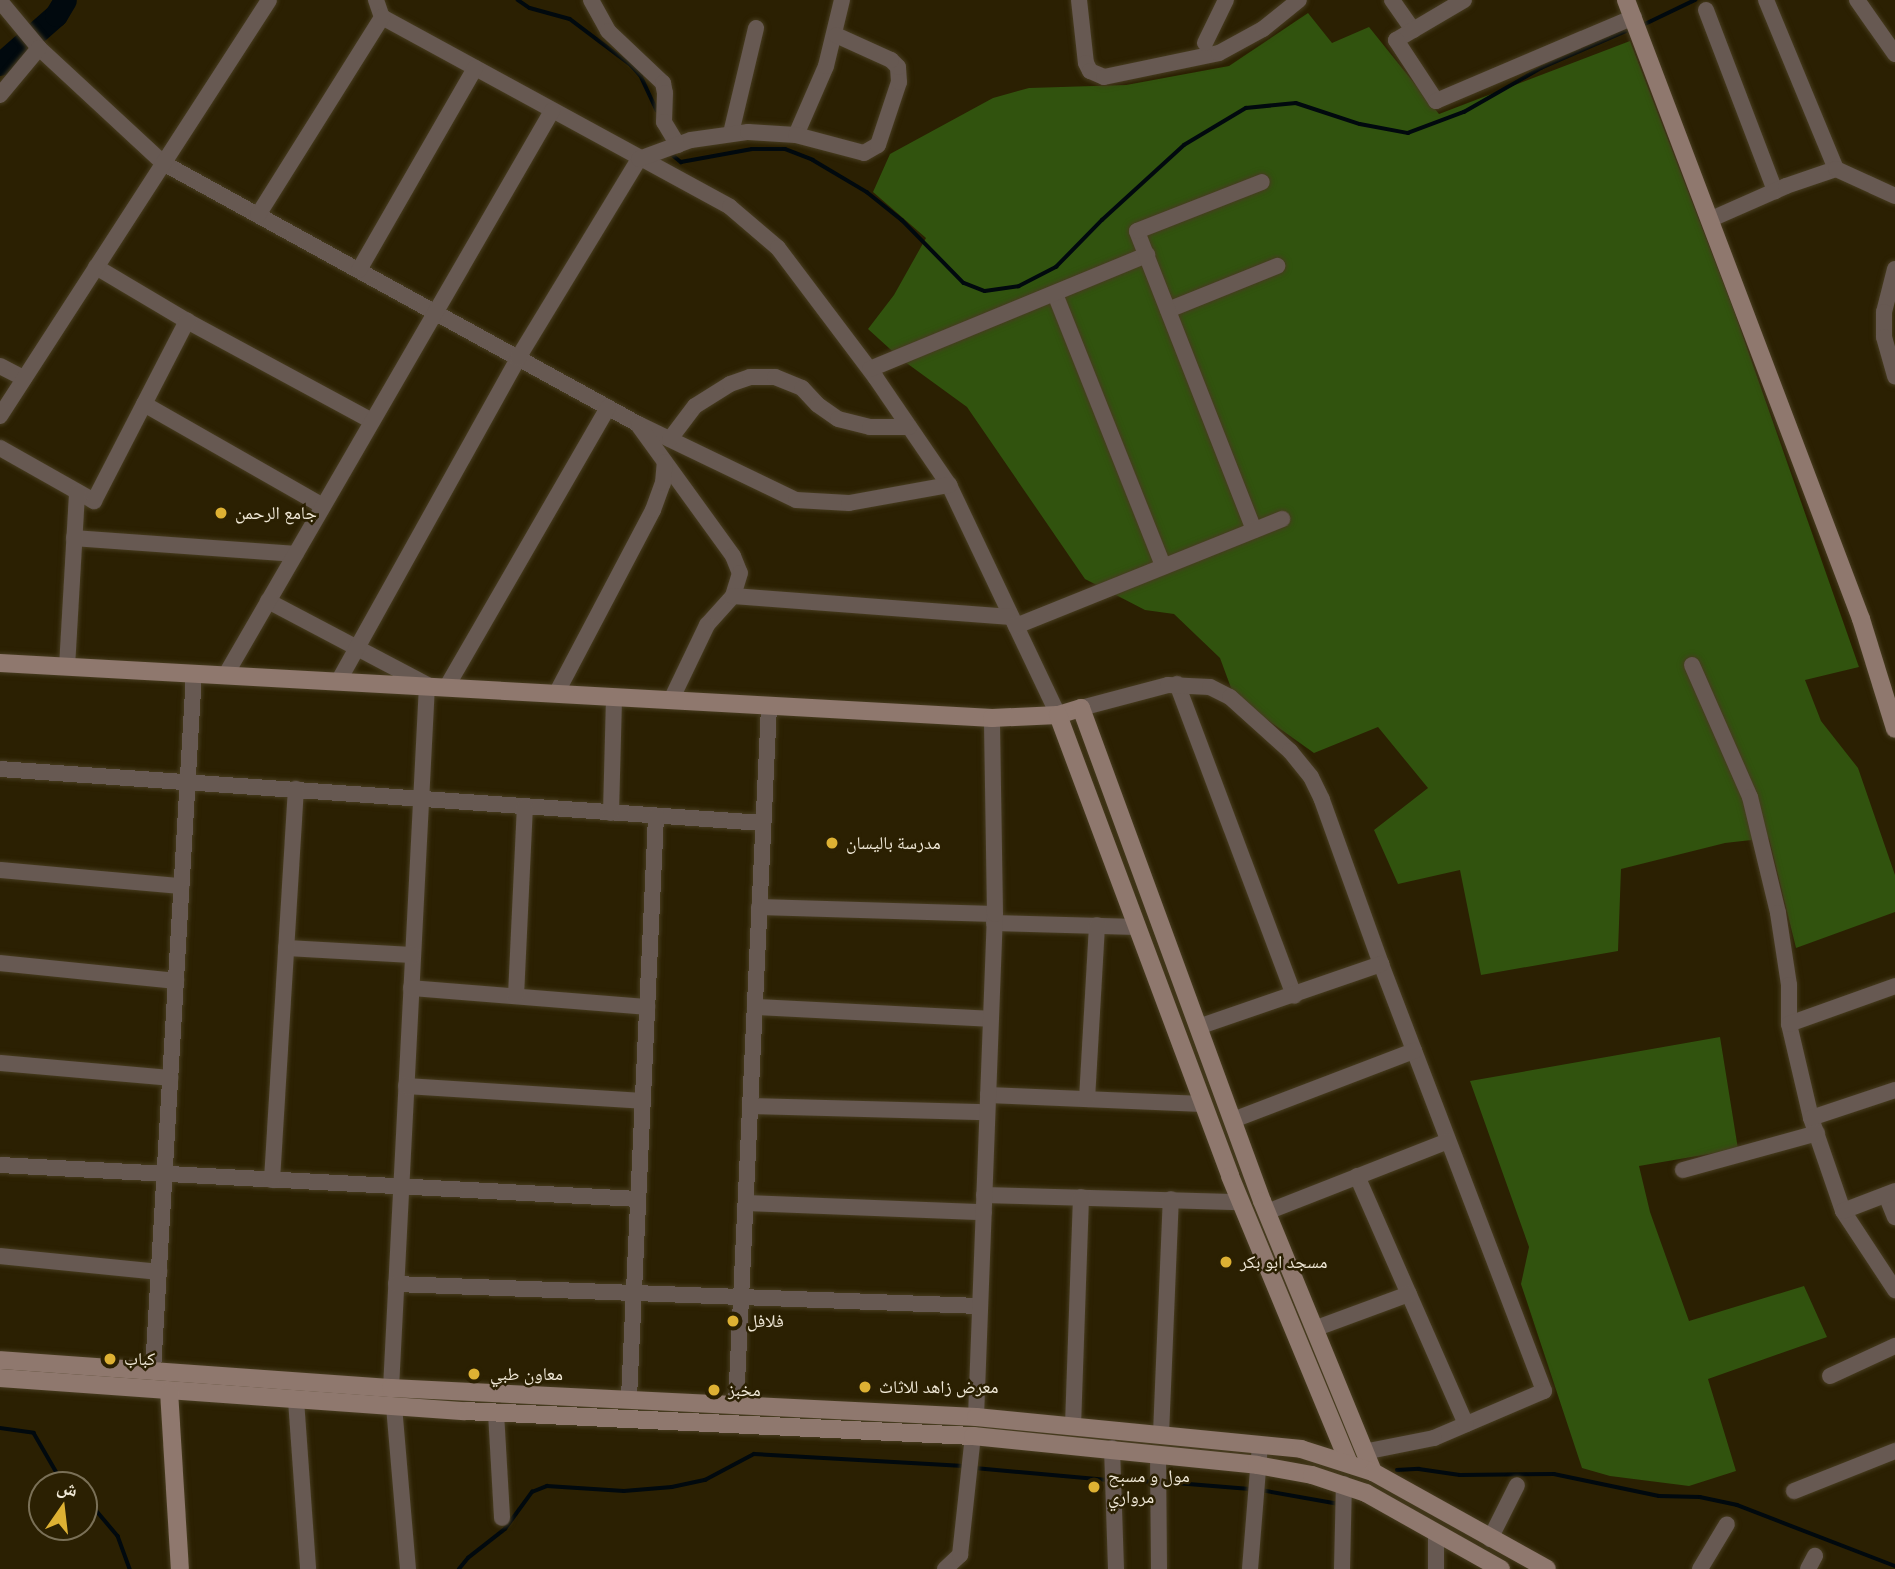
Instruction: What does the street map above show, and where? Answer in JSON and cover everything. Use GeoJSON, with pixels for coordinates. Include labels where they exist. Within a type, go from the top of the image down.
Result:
{"type":"FeatureCollection","features":[{"type":"Feature","properties":{"kind":"street"},"geometry":{"type":"LineString","coordinates":[[2,411],[269,0]]}},
{"type":"Feature","properties":{"kind":"street"},"geometry":{"type":"LineString","coordinates":[[376,0],[382,17],[730,207],[748,220],[797,268],[949,485],[1058,715],[1241,1202],[1295,1307],[1314,1329],[1373,1472]]}},
{"type":"Feature","properties":{"kind":"street"},"geometry":{"type":"LineString","coordinates":[[591,0],[608,31],[663,83],[666,93],[664,122],[678,145]]}},
{"type":"Feature","properties":{"kind":"street"},"geometry":{"type":"LineString","coordinates":[[796,135],[819,86],[836,35],[842,0]]}},
{"type":"Feature","properties":{"kind":"street"},"geometry":{"type":"LineString","coordinates":[[1079,0],[1086,63],[1094,74],[1104,76],[1219,53],[1263,29],[1299,0]]}},
{"type":"Feature","properties":{"kind":"street"},"geometry":{"type":"LineString","coordinates":[[1205,43],[1226,0]]}},
{"type":"Feature","properties":{"kind":"street"},"geometry":{"type":"LineString","coordinates":[[1392,0],[1413,30]]}},
{"type":"Feature","properties":{"kind":"street"},"geometry":{"type":"LineString","coordinates":[[1464,0],[1396,40],[1436,101],[1634,17]]}},
{"type":"Feature","properties":{"kind":"street"},"geometry":{"type":"LineString","coordinates":[[1626,0],[1861,619],[1895,729]]}},
{"type":"Feature","properties":{"kind":"street"},"geometry":{"type":"LineString","coordinates":[[1766,0],[1836,169],[1895,196]]}},
{"type":"Feature","properties":{"kind":"street"},"geometry":{"type":"LineString","coordinates":[[1857,0],[1895,54]]}},
{"type":"Feature","properties":{"kind":"street"},"geometry":{"type":"LineString","coordinates":[[5,7],[39,48],[163,163],[638,424],[796,500],[849,503],[949,485]]}},
{"type":"Feature","properties":{"kind":"street"},"geometry":{"type":"LineString","coordinates":[[1706,10],[1775,191]]}},
{"type":"Feature","properties":{"kind":"street"},"geometry":{"type":"LineString","coordinates":[[258,215],[382,17]]}},
{"type":"Feature","properties":{"kind":"street"},"geometry":{"type":"LineString","coordinates":[[731,133],[756,28]]}},
{"type":"Feature","properties":{"kind":"street"},"geometry":{"type":"LineString","coordinates":[[338,682],[518,358],[639,159],[678,145],[731,133],[796,135],[864,153],[876,149],[899,82],[898,67],[891,60],[836,35]]}},
{"type":"Feature","properties":{"kind":"street"},"geometry":{"type":"LineString","coordinates":[[0,95],[39,48]]}},
{"type":"Feature","properties":{"kind":"street"},"geometry":{"type":"LineString","coordinates":[[359,270],[475,68]]}},
{"type":"Feature","properties":{"kind":"street"},"geometry":{"type":"LineString","coordinates":[[225,676],[552,111]]}},
{"type":"Feature","properties":{"kind":"street"},"geometry":{"type":"LineString","coordinates":[[1709,220],[1775,191],[1836,169]]}},
{"type":"Feature","properties":{"kind":"street"},"geometry":{"type":"LineString","coordinates":[[1254,530],[1137,231],[1262,182]]}},
{"type":"Feature","properties":{"kind":"street"},"geometry":{"type":"LineString","coordinates":[[870,369],[1147,255]]}},
{"type":"Feature","properties":{"kind":"street"},"geometry":{"type":"LineString","coordinates":[[1168,310],[1277,266]]}},
{"type":"Feature","properties":{"kind":"street"},"geometry":{"type":"LineString","coordinates":[[96,267],[187,321],[372,421]]}},
{"type":"Feature","properties":{"kind":"street"},"geometry":{"type":"LineString","coordinates":[[1895,269],[1884,325],[1889,363],[1895,376]]}},
{"type":"Feature","properties":{"kind":"street"},"geometry":{"type":"LineString","coordinates":[[1055,294],[1163,566]]}},
{"type":"Feature","properties":{"kind":"street"},"geometry":{"type":"LineString","coordinates":[[0,448],[94,501],[187,321]]}},
{"type":"Feature","properties":{"kind":"street"},"geometry":{"type":"LineString","coordinates":[[0,366],[24,378]]}},
{"type":"Feature","properties":{"kind":"street"},"geometry":{"type":"LineString","coordinates":[[670,439],[695,406],[730,384],[750,377],[775,377],[803,388],[818,405],[838,419],[870,427],[909,427]]}},
{"type":"Feature","properties":{"kind":"street"},"geometry":{"type":"LineString","coordinates":[[144,404],[323,506]]}},
{"type":"Feature","properties":{"kind":"street"},"geometry":{"type":"LineString","coordinates":[[446,688],[608,407]]}},
{"type":"Feature","properties":{"kind":"street"},"geometry":{"type":"LineString","coordinates":[[638,424],[733,556],[740,573],[733,596],[708,625],[671,700]]}},
{"type":"Feature","properties":{"kind":"street"},"geometry":{"type":"LineString","coordinates":[[556,694],[653,510],[663,483],[665,462]]}},
{"type":"Feature","properties":{"kind":"street"},"geometry":{"type":"LineString","coordinates":[[67,667],[77,492]]}},
{"type":"Feature","properties":{"kind":"street"},"geometry":{"type":"LineString","coordinates":[[733,596],[1014,622],[1282,519]]}},
{"type":"Feature","properties":{"kind":"street"},"geometry":{"type":"LineString","coordinates":[[74,538],[295,554]]}},
{"type":"Feature","properties":{"kind":"street"},"geometry":{"type":"LineString","coordinates":[[268,601],[427,685]]}},
{"type":"Feature","properties":{"kind":"street"},"geometry":{"type":"LineString","coordinates":[[0,663],[992,718],[1058,715],[1177,684],[1210,687],[1230,697],[1303,764],[1322,800],[1381,964],[1544,1391],[1434,1438],[1364,1452]]}},
{"type":"Feature","properties":{"kind":"street"},"geometry":{"type":"LineString","coordinates":[[1692,665],[1750,797],[1778,914],[1789,985],[1789,1024],[1814,1126],[1843,1211],[1895,1290]]}},
{"type":"Feature","properties":{"kind":"street"},"geometry":{"type":"LineString","coordinates":[[153,1370],[194,674]]}},
{"type":"Feature","properties":{"kind":"street"},"geometry":{"type":"LineString","coordinates":[[1177,684],[1294,996]]}},
{"type":"Feature","properties":{"kind":"street"},"geometry":{"type":"LineString","coordinates":[[391,1388],[427,685]]}},
{"type":"Feature","properties":{"kind":"street"},"geometry":{"type":"LineString","coordinates":[[611,813],[614,697]]}},
{"type":"Feature","properties":{"kind":"street"},"geometry":{"type":"LineString","coordinates":[[736,1404],[769,706]]}},
{"type":"Feature","properties":{"kind":"street"},"geometry":{"type":"LineString","coordinates":[[1081,708],[1266,1212],[1295,1307],[1348,1461]]}},
{"type":"Feature","properties":{"kind":"street"},"geometry":{"type":"LineString","coordinates":[[976,1417],[994,919],[992,718]]}},
{"type":"Feature","properties":{"kind":"street"},"geometry":{"type":"LineString","coordinates":[[0,769],[763,823]]}},
{"type":"Feature","properties":{"kind":"street"},"geometry":{"type":"LineString","coordinates":[[272,1180],[296,789]]}},
{"type":"Feature","properties":{"kind":"street"},"geometry":{"type":"LineString","coordinates":[[516,996],[525,806]]}},
{"type":"Feature","properties":{"kind":"street"},"geometry":{"type":"LineString","coordinates":[[629,1398],[656,816]]}},
{"type":"Feature","properties":{"kind":"street"},"geometry":{"type":"LineString","coordinates":[[0,870],[181,886]]}},
{"type":"Feature","properties":{"kind":"street"},"geometry":{"type":"LineString","coordinates":[[760,907],[1137,927]]}},
{"type":"Feature","properties":{"kind":"street"},"geometry":{"type":"LineString","coordinates":[[1087,1099],[1097,925]]}},
{"type":"Feature","properties":{"kind":"street"},"geometry":{"type":"LineString","coordinates":[[286,948],[413,955]]}},
{"type":"Feature","properties":{"kind":"street"},"geometry":{"type":"LineString","coordinates":[[0,963],[176,981]]}},
{"type":"Feature","properties":{"kind":"street"},"geometry":{"type":"LineString","coordinates":[[1198,1027],[1381,964]]}},
{"type":"Feature","properties":{"kind":"street"},"geometry":{"type":"LineString","coordinates":[[1160,988],[1181,981]]}},
{"type":"Feature","properties":{"kind":"street"},"geometry":{"type":"LineString","coordinates":[[1789,1024],[1895,986]]}},
{"type":"Feature","properties":{"kind":"street"},"geometry":{"type":"LineString","coordinates":[[411,988],[647,1007]]}},
{"type":"Feature","properties":{"kind":"street"},"geometry":{"type":"LineString","coordinates":[[755,1007],[991,1019]]}},
{"type":"Feature","properties":{"kind":"street"},"geometry":{"type":"LineString","coordinates":[[1233,1121],[1414,1051]]}},
{"type":"Feature","properties":{"kind":"street"},"geometry":{"type":"LineString","coordinates":[[0,1063],[170,1078]]}},
{"type":"Feature","properties":{"kind":"street"},"geometry":{"type":"LineString","coordinates":[[406,1086],[643,1101]]}},
{"type":"Feature","properties":{"kind":"street"},"geometry":{"type":"LineString","coordinates":[[1683,1170],[1814,1126],[1895,1090]]}},
{"type":"Feature","properties":{"kind":"street"},"geometry":{"type":"LineString","coordinates":[[988,1095],[1203,1104]]}},
{"type":"Feature","properties":{"kind":"street"},"geometry":{"type":"LineString","coordinates":[[750,1107],[987,1112]]}},
{"type":"Feature","properties":{"kind":"street"},"geometry":{"type":"LineString","coordinates":[[1266,1212],[1448,1141]]}},
{"type":"Feature","properties":{"kind":"street"},"geometry":{"type":"LineString","coordinates":[[0,1165],[638,1199]]}},
{"type":"Feature","properties":{"kind":"street"},"geometry":{"type":"LineString","coordinates":[[1230,1176],[1250,1168]]}},
{"type":"Feature","properties":{"kind":"street"},"geometry":{"type":"LineString","coordinates":[[1357,1176],[1466,1423]]}},
{"type":"Feature","properties":{"kind":"street"},"geometry":{"type":"LineString","coordinates":[[1843,1211],[1891,1193],[1895,1217]]}},
{"type":"Feature","properties":{"kind":"street"},"geometry":{"type":"LineString","coordinates":[[984,1195],[1241,1202]]}},
{"type":"Feature","properties":{"kind":"street"},"geometry":{"type":"LineString","coordinates":[[1073,1426],[1081,1197]]}},
{"type":"Feature","properties":{"kind":"street"},"geometry":{"type":"LineString","coordinates":[[1161,1434],[1171,1199]]}},
{"type":"Feature","properties":{"kind":"street"},"geometry":{"type":"LineString","coordinates":[[746,1203],[984,1212]]}},
{"type":"Feature","properties":{"kind":"street"},"geometry":{"type":"LineString","coordinates":[[0,1255],[159,1272]]}},
{"type":"Feature","properties":{"kind":"street"},"geometry":{"type":"LineString","coordinates":[[396,1284],[980,1306]]}},
{"type":"Feature","properties":{"kind":"street"},"geometry":{"type":"LineString","coordinates":[[1314,1329],[1409,1294]]}},
{"type":"Feature","properties":{"kind":"street"},"geometry":{"type":"LineString","coordinates":[[1829,1376],[1895,1346]]}},
{"type":"Feature","properties":{"kind":"street"},"geometry":{"type":"LineString","coordinates":[[0,1360],[391,1388],[976,1417],[1301,1449],[1348,1461],[1373,1472],[1546,1569]]}},
{"type":"Feature","properties":{"kind":"street"},"geometry":{"type":"LineString","coordinates":[[0,1378],[496,1413],[878,1432],[972,1445],[1112,1448],[1158,1462],[1256,1472],[1344,1485],[1501,1569]]}},
{"type":"Feature","properties":{"kind":"street"},"geometry":{"type":"LineString","coordinates":[[169,1391],[180,1569]]}},
{"type":"Feature","properties":{"kind":"street"},"geometry":{"type":"LineString","coordinates":[[465,1391],[465,1411]]}},
{"type":"Feature","properties":{"kind":"street"},"geometry":{"type":"LineString","coordinates":[[296,1400],[308,1569]]}},
{"type":"Feature","properties":{"kind":"street"},"geometry":{"type":"LineString","coordinates":[[394,1406],[408,1569]]}},
{"type":"Feature","properties":{"kind":"street"},"geometry":{"type":"LineString","coordinates":[[877,1411],[878,1432]]}},
{"type":"Feature","properties":{"kind":"street"},"geometry":{"type":"LineString","coordinates":[[496,1413],[502,1518]]}},
{"type":"Feature","properties":{"kind":"street"},"geometry":{"type":"LineString","coordinates":[[1250,1569],[1253,1501],[1260,1444]]}},
{"type":"Feature","properties":{"kind":"street"},"geometry":{"type":"LineString","coordinates":[[945,1569],[960,1555],[972,1445]]}},
{"type":"Feature","properties":{"kind":"street"},"geometry":{"type":"LineString","coordinates":[[1112,1448],[1111,1491],[1116,1569]]}},
{"type":"Feature","properties":{"kind":"street"},"geometry":{"type":"LineString","coordinates":[[1794,1491],[1895,1451]]}},
{"type":"Feature","properties":{"kind":"street"},"geometry":{"type":"LineString","coordinates":[[1158,1462],[1158,1569]]}},
{"type":"Feature","properties":{"kind":"street"},"geometry":{"type":"LineString","coordinates":[[1342,1569],[1344,1485]]}},
{"type":"Feature","properties":{"kind":"street"},"geometry":{"type":"LineString","coordinates":[[1490,1539],[1517,1485]]}},
{"type":"Feature","properties":{"kind":"street"},"geometry":{"type":"LineString","coordinates":[[1700,1569],[1727,1524]]}},
{"type":"Feature","properties":{"kind":"street"},"geometry":{"type":"LineString","coordinates":[[1436,1533],[1436,1569]]}},
{"type":"Feature","properties":{"kind":"green space"},"geometry":{"type":"Polygon","coordinates":[[[1308,13],[1332,43],[1369,27],[1439,114],[1630,41],[1733,308],[1859,667],[1805,680],[1821,721],[1858,768],[1895,875],[1895,912],[1796,948],[1769,838],[1725,843],[1621,869],[1618,951],[1481,975],[1460,870],[1398,884],[1374,830],[1428,788],[1378,727],[1314,753],[1234,696],[1220,658],[1174,614],[1145,610],[1085,579],[967,407],[901,359],[868,329],[894,295],[926,238],[873,192],[890,154],[993,98],[1029,88],[1126,85],[1229,66],[1308,13]]]}},
{"type":"Feature","properties":{"kind":"green space"},"geometry":{"type":"Polygon","coordinates":[[[1720,1037],[1738,1149],[1639,1166],[1650,1212],[1689,1321],[1804,1286],[1827,1337],[1708,1379],[1736,1471],[1689,1486],[1610,1476],[1582,1468],[1521,1284],[1529,1247],[1470,1081],[1720,1037]]]}},
{"type":"Feature","properties":{"kind":"waterway"},"geometry":{"type":"LineString","coordinates":[[0,64],[56,15],[65,0]]}},
{"type":"Feature","properties":{"kind":"waterway"},"geometry":{"type":"LineString","coordinates":[[518,0],[530,8],[570,19],[631,65],[641,76],[657,111]]}},
{"type":"Feature","properties":{"kind":"waterway"},"geometry":{"type":"LineString","coordinates":[[1643,25],[1695,0]]}},
{"type":"Feature","properties":{"kind":"waterway"},"geometry":{"type":"LineString","coordinates":[[669,152],[681,162],[752,149],[785,149],[813,160],[867,192],[902,220],[964,283],[985,291],[1019,286],[1056,267],[1102,220],[1184,145],[1246,108],[1296,103],[1360,124],[1408,133],[1464,112],[1541,68],[1633,28]]}},
{"type":"Feature","properties":{"kind":"waterway"},"geometry":{"type":"LineString","coordinates":[[0,1428],[34,1433],[56,1471]]}},
{"type":"Feature","properties":{"kind":"waterway"},"geometry":{"type":"LineString","coordinates":[[459,1569],[468,1558],[505,1529],[532,1492],[547,1486],[624,1491],[672,1487],[705,1480],[754,1454],[964,1466]]}},
{"type":"Feature","properties":{"kind":"waterway"},"geometry":{"type":"LineString","coordinates":[[975,1468],[1107,1480]]}},
{"type":"Feature","properties":{"kind":"waterway"},"geometry":{"type":"LineString","coordinates":[[1397,1470],[1419,1469],[1460,1475],[1554,1474],[1659,1496],[1700,1497],[1737,1505],[1895,1566]]}},
{"type":"Feature","properties":{"kind":"waterway"},"geometry":{"type":"LineString","coordinates":[[1118,1480],[1153,1482]]}},
{"type":"Feature","properties":{"kind":"waterway"},"geometry":{"type":"LineString","coordinates":[[1164,1482],[1250,1489]]}},
{"type":"Feature","properties":{"kind":"waterway"},"geometry":{"type":"LineString","coordinates":[[1261,1490],[1339,1504]]}},
{"type":"Feature","properties":{"kind":"waterway"},"geometry":{"type":"LineString","coordinates":[[98,1512],[118,1536],[130,1569]]}},
{"type":"Feature","properties":{"kind":"place","name":"جامع الرحمن"},"geometry":{"type":"Point","coordinates":[221,513]}},
{"type":"Feature","properties":{"kind":"place","name":"مدرسة بالیسان"},"geometry":{"type":"Point","coordinates":[832,843]}},
{"type":"Feature","properties":{"kind":"place","name":"مسجد ابو بكر"},"geometry":{"type":"Point","coordinates":[1226,1262]}},
{"type":"Feature","properties":{"kind":"place","name":"فلافل"},"geometry":{"type":"Point","coordinates":[733,1321]}},
{"type":"Feature","properties":{"kind":"place","name":"كباب"},"geometry":{"type":"Point","coordinates":[110,1359]}},
{"type":"Feature","properties":{"kind":"place","name":"معاون طبي"},"geometry":{"type":"Point","coordinates":[474,1374]}},
{"type":"Feature","properties":{"kind":"place","name":"معرض زاهد للاثاث"},"geometry":{"type":"Point","coordinates":[865,1387]}},
{"type":"Feature","properties":{"kind":"place","name":"مخبز"},"geometry":{"type":"Point","coordinates":[714,1390]}},
{"type":"Feature","properties":{"kind":"place","name":"مول و مسبح مرواري"},"geometry":{"type":"Point","coordinates":[1094,1487]}}]}
